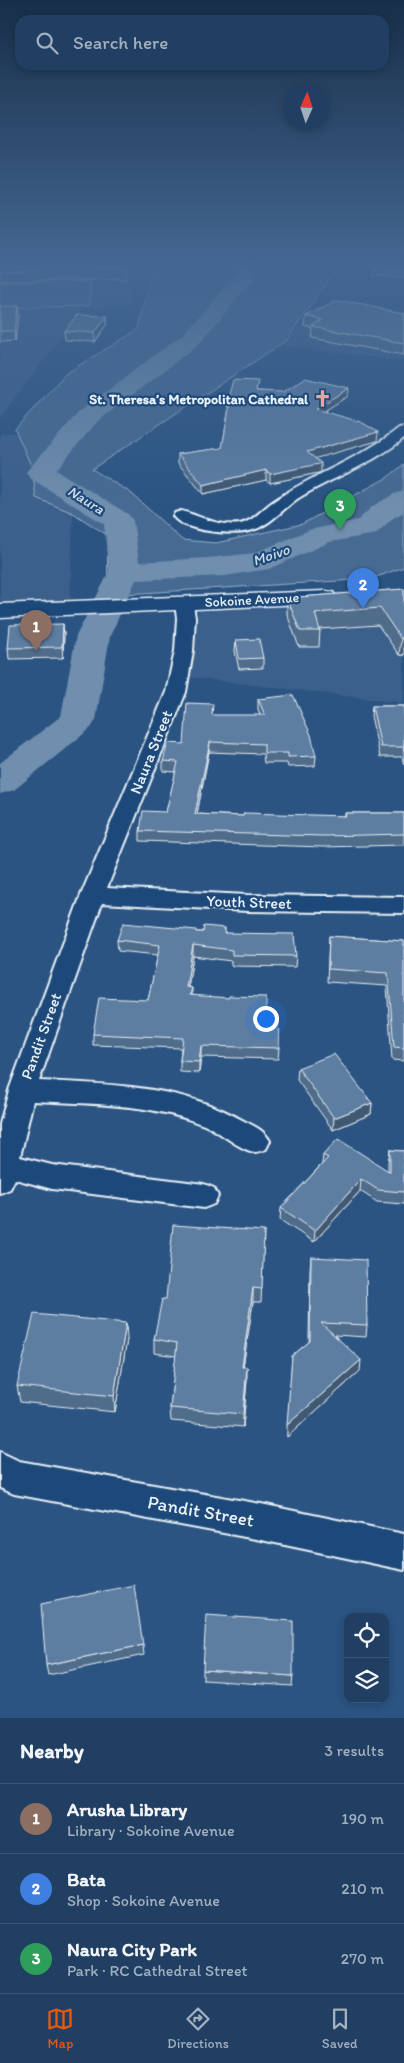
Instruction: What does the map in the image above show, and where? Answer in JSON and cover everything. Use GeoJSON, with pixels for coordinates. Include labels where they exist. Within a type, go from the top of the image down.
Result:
{"type":"FeatureCollection","features":[{"type":"Feature","properties":{"kind":"main road","name":"Sokoine Avenue"},"geometry":{"type":"LineString","coordinates":[[0,611],[344,596]]}},
{"type":"Feature","properties":{"kind":"street"},"geometry":{"type":"LineString","coordinates":[[180,516],[212,529],[246,528],[261,521],[293,495],[390,443],[404,431]]}},
{"type":"Feature","properties":{"kind":"street","name":"Naura Street"},"geometry":{"type":"LineString","coordinates":[[93,894],[176,692],[184,650],[186,618],[184,604]]}},
{"type":"Feature","properties":{"kind":"street","name":"Youth Street"},"geometry":{"type":"LineString","coordinates":[[93,894],[247,902],[404,904]]}},
{"type":"Feature","properties":{"kind":"street","name":"Pandit Street"},"geometry":{"type":"LineString","coordinates":[[2,1173],[22,1090],[93,894]]}},
{"type":"Feature","properties":{"kind":"street"},"geometry":{"type":"LineString","coordinates":[[22,1090],[132,1096],[214,1117],[256,1141]]}},
{"type":"Feature","properties":{"kind":"street"},"geometry":{"type":"LineString","coordinates":[[2,1173],[52,1177],[204,1196]]}},
{"type":"Feature","properties":{"kind":"street","name":"Pandit Street"},"geometry":{"type":"LineString","coordinates":[[0,1469],[14,1477],[262,1522],[404,1552]]}},
{"type":"Feature","properties":{"kind":"shaded area"},"geometry":{"type":"Polygon","coordinates":[[[0,346],[55,346],[0,418],[0,346]]]}},
{"type":"Feature","properties":{"kind":"shaded area"},"geometry":{"type":"Polygon","coordinates":[[[111,346],[278,346],[92,469],[131,493],[182,540],[216,543],[302,524],[388,477],[404,464],[404,567],[371,579],[108,595],[107,535],[73,513],[36,498],[32,468],[15,429],[65,374],[111,346]]]}},
{"type":"Feature","properties":{"kind":"shaded area"},"geometry":{"type":"Polygon","coordinates":[[[290,346],[404,346],[404,362],[290,346]]]}},
{"type":"Feature","properties":{"kind":"shaded area"},"geometry":{"type":"Polygon","coordinates":[[[0,433],[76,433],[70,606],[0,609],[0,433]]]}},
{"type":"Feature","properties":{"kind":"shaded area"},"geometry":{"type":"Polygon","coordinates":[[[404,589],[404,703],[180,676],[202,600],[404,589]]]}},
{"type":"Feature","properties":{"kind":"building"},"geometry":{"type":"Polygon","coordinates":[[[305,378],[349,388],[315,409],[361,422],[378,432],[307,452],[321,463],[319,464],[270,474],[266,470],[203,485],[178,454],[222,448],[231,398],[228,398],[233,380],[258,381],[256,391],[283,392],[305,378]]]}},
{"type":"Feature","properties":{"kind":"building"},"geometry":{"type":"Polygon","coordinates":[[[404,589],[404,638],[401,639],[380,608],[315,613],[320,631],[300,631],[287,598],[404,589]]]}},
{"type":"Feature","properties":{"kind":"building"},"geometry":{"type":"Polygon","coordinates":[[[63,624],[62,647],[8,648],[10,625],[63,624]]]}},
{"type":"Feature","properties":{"kind":"building"},"geometry":{"type":"Polygon","coordinates":[[[259,639],[263,658],[239,659],[236,640],[259,639]]]}},
{"type":"Feature","properties":{"kind":"building"},"geometry":{"type":"Polygon","coordinates":[[[293,695],[311,735],[316,756],[288,757],[288,753],[264,753],[264,744],[210,742],[195,814],[243,816],[244,813],[346,816],[345,813],[404,813],[404,834],[324,836],[140,831],[143,811],[166,812],[178,762],[163,761],[168,743],[184,744],[187,703],[213,704],[212,715],[265,715],[258,699],[293,695]]]}},
{"type":"Feature","properties":{"kind":"building"},"geometry":{"type":"Polygon","coordinates":[[[372,706],[404,706],[404,751],[403,747],[381,747],[372,706]]]}},
{"type":"Feature","properties":{"kind":"building"},"geometry":{"type":"Polygon","coordinates":[[[123,923],[196,930],[196,932],[203,932],[204,926],[225,928],[224,933],[294,934],[296,956],[232,955],[232,950],[193,945],[186,987],[192,988],[190,995],[229,998],[229,996],[266,997],[266,1015],[278,1015],[279,1048],[201,1046],[199,1062],[180,1061],[183,1038],[93,1034],[99,998],[148,1000],[160,945],[117,940],[123,923]]]}},
{"type":"Feature","properties":{"kind":"building"},"geometry":{"type":"Polygon","coordinates":[[[329,936],[404,941],[404,1048],[394,1047],[388,973],[328,969],[329,936]]]}},
{"type":"Feature","properties":{"kind":"building"},"geometry":{"type":"Polygon","coordinates":[[[334,1054],[372,1103],[334,1118],[298,1068],[334,1054]]]}},
{"type":"Feature","properties":{"kind":"building"},"geometry":{"type":"Polygon","coordinates":[[[338,1139],[390,1172],[390,1150],[404,1151],[404,1192],[378,1190],[361,1179],[315,1231],[281,1208],[328,1158],[323,1155],[338,1139]]]}},
{"type":"Feature","properties":{"kind":"building"},"geometry":{"type":"Polygon","coordinates":[[[173,1225],[264,1231],[262,1289],[253,1288],[242,1367],[247,1367],[243,1414],[170,1408],[177,1343],[154,1339],[162,1299],[166,1299],[173,1225]]]}},
{"type":"Feature","properties":{"kind":"building"},"geometry":{"type":"Polygon","coordinates":[[[311,1257],[366,1260],[367,1325],[321,1323],[361,1360],[287,1425],[292,1356],[310,1341],[311,1257]]]}},
{"type":"Feature","properties":{"kind":"building"},"geometry":{"type":"Polygon","coordinates":[[[34,1314],[126,1323],[114,1396],[17,1386],[34,1314]]]}},
{"type":"Feature","properties":{"kind":"building"},"geometry":{"type":"Polygon","coordinates":[[[134,1585],[143,1645],[46,1665],[41,1604],[134,1585]]]}},
{"type":"Feature","properties":{"kind":"building"},"geometry":{"type":"Polygon","coordinates":[[[206,1615],[293,1621],[293,1676],[203,1670],[206,1615]]]}},
{"type":"Feature","properties":{"kind":"waterway","name":"Naura"},"geometry":{"type":"LineString","coordinates":[[125,572],[118,520],[40,472],[88,417],[182,346]]}},
{"type":"Feature","properties":{"kind":"waterway","name":"Moivo"},"geometry":{"type":"LineString","coordinates":[[125,572],[241,565],[258,562],[319,536],[366,528],[383,512],[404,500]]}},
{"type":"Feature","properties":{"kind":"waterway","name":"Naura"},"geometry":{"type":"LineString","coordinates":[[0,782],[78,720],[93,636],[125,572]]}},
{"type":"Feature","properties":{"kind":"place","name":"St. Theresa’s Metropolitan Cathedral"},"geometry":{"type":"Point","coordinates":[322,399]}},
{"type":"Feature","properties":{"kind":"place","name":"Naura City Park"},"geometry":{"type":"Point","coordinates":[340,530]}},
{"type":"Feature","properties":{"kind":"place","name":"Bata"},"geometry":{"type":"Point","coordinates":[363,609]}},
{"type":"Feature","properties":{"kind":"place","name":"Arusha Library"},"geometry":{"type":"Point","coordinates":[36,651]}}]}
